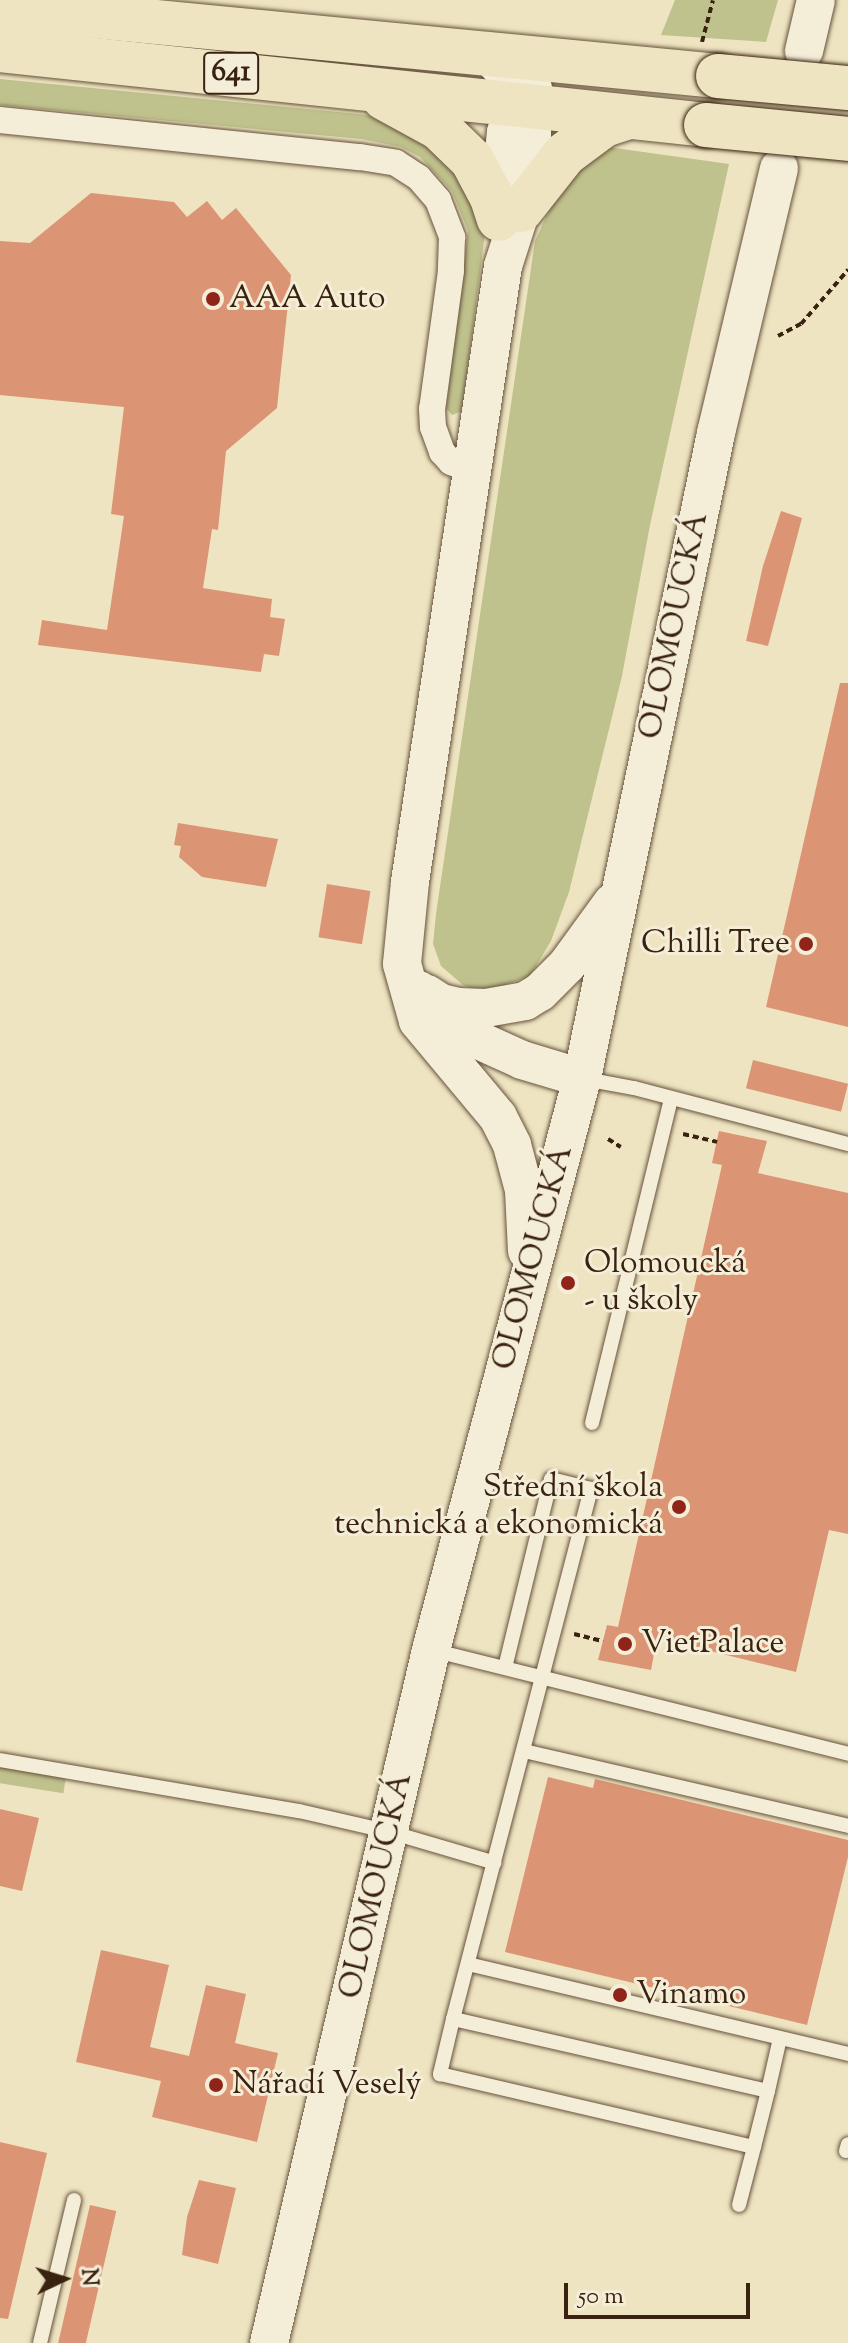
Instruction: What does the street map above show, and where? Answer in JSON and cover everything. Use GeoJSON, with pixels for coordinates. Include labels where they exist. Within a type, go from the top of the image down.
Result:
{"type":"FeatureCollection","features":[{"type":"Feature","properties":{"kind":"highway","name":"641"},"geometry":{"type":"LineString","coordinates":[[0,7],[490,56],[565,60],[709,60],[848,88]]}},
{"type":"Feature","properties":{"kind":"highway","name":"641"},"geometry":{"type":"LineString","coordinates":[[0,50],[848,139]]}},
{"type":"Feature","properties":{"kind":"highway"},"geometry":{"type":"LineString","coordinates":[[348,85],[393,101],[439,128],[479,170],[510,214],[565,154],[604,125],[628,117]]}},
{"type":"Feature","properties":{"kind":"main road"},"geometry":{"type":"LineString","coordinates":[[804,51],[816,0]]}},
{"type":"Feature","properties":{"kind":"main road"},"geometry":{"type":"LineString","coordinates":[[490,56],[507,73],[525,104]]}},
{"type":"Feature","properties":{"kind":"main road"},"geometry":{"type":"LineString","coordinates":[[528,1290],[524,1190],[512,1145],[498,1117],[418,1021],[402,964],[405,920],[510,214],[506,132],[540,80],[565,60]]}},
{"type":"Feature","properties":{"kind":"main road","name":"OLOMOUCKÁ"},"geometry":{"type":"LineString","coordinates":[[269,2343],[431,1650],[582,1078],[716,433],[779,168]]}},
{"type":"Feature","properties":{"kind":"main road"},"geometry":{"type":"LineString","coordinates":[[419,990],[441,1003],[458,1007],[507,1006],[525,1001],[540,992],[567,965],[620,891]]}},
{"type":"Feature","properties":{"kind":"main road"},"geometry":{"type":"LineString","coordinates":[[405,920],[407,959],[419,990],[434,1009],[467,1035],[522,1060],[582,1078]]}},
{"type":"Feature","properties":{"kind":"street"},"geometry":{"type":"LineString","coordinates":[[0,120],[369,158],[396,163],[419,178],[438,200],[452,237],[451,271],[432,409],[433,427],[442,452],[451,462],[474,471]]}},
{"type":"Feature","properties":{"kind":"lane"},"geometry":{"type":"LineString","coordinates":[[582,1078],[634,1088],[848,1144]]}},
{"type":"Feature","properties":{"kind":"lane"},"geometry":{"type":"LineString","coordinates":[[592,1423],[671,1100]]}},
{"type":"Feature","properties":{"kind":"lane"},"geometry":{"type":"LineString","coordinates":[[505,1667],[551,1479],[591,1489],[440,2074],[754,2147]]}},
{"type":"Feature","properties":{"kind":"lane"},"geometry":{"type":"LineString","coordinates":[[431,1650],[848,1754]]}},
{"type":"Feature","properties":{"kind":"lane"},"geometry":{"type":"LineString","coordinates":[[524,1751],[848,1826]]}},
{"type":"Feature","properties":{"kind":"lane"},"geometry":{"type":"LineString","coordinates":[[0,1760],[299,1811],[390,1832],[495,1863]]}},
{"type":"Feature","properties":{"kind":"lane"},"geometry":{"type":"LineString","coordinates":[[468,1964],[848,2054]]}},
{"type":"Feature","properties":{"kind":"lane"},"geometry":{"type":"LineString","coordinates":[[453,2019],[768,2091]]}},
{"type":"Feature","properties":{"kind":"lane"},"geometry":{"type":"LineString","coordinates":[[739,2205],[780,2038]]}},
{"type":"Feature","properties":{"kind":"lane"},"geometry":{"type":"LineString","coordinates":[[40,2343],[74,2200]]}},
{"type":"Feature","properties":{"kind":"path"},"geometry":{"type":"LineString","coordinates":[[709,60],[713,0]]}},
{"type":"Feature","properties":{"kind":"path"},"geometry":{"type":"LineString","coordinates":[[778,336],[801,324],[848,270]]}},
{"type":"Feature","properties":{"kind":"path"},"geometry":{"type":"LineString","coordinates":[[677,1132],[717,1142]]}},
{"type":"Feature","properties":{"kind":"path"},"geometry":{"type":"LineString","coordinates":[[608,1139],[621,1147]]}},
{"type":"Feature","properties":{"kind":"path"},"geometry":{"type":"LineString","coordinates":[[572,1634],[603,1641]]}},
{"type":"Feature","properties":{"kind":"green space"},"geometry":{"type":"Polygon","coordinates":[[[675,0],[778,0],[766,42],[661,35],[675,0]]]}},
{"type":"Feature","properties":{"kind":"green space"},"geometry":{"type":"Polygon","coordinates":[[[0,79],[394,119],[444,145],[486,226],[462,411],[452,415],[446,408],[468,231],[452,191],[420,157],[401,147],[361,139],[0,105],[0,79]]]}},
{"type":"Feature","properties":{"kind":"green space"},"geometry":{"type":"Polygon","coordinates":[[[608,147],[729,164],[650,525],[622,676],[569,892],[551,941],[530,976],[507,984],[509,995],[486,994],[463,985],[441,966],[433,944],[436,914],[535,241],[554,200],[576,169],[608,147]]]}},
{"type":"Feature","properties":{"kind":"green space"},"geometry":{"type":"Polygon","coordinates":[[[0,1765],[66,1775],[63,1793],[0,1783],[0,1765]]]}},
{"type":"Feature","properties":{"kind":"building"},"geometry":{"type":"Polygon","coordinates":[[[91,193],[174,202],[187,217],[207,201],[222,220],[236,208],[291,275],[277,408],[226,451],[218,530],[212,529],[203,588],[272,599],[270,617],[285,619],[279,656],[264,654],[261,672],[38,645],[42,620],[107,630],[124,516],[111,514],[124,407],[0,395],[0,241],[30,243],[91,193]]]}},
{"type":"Feature","properties":{"kind":"building"},"geometry":{"type":"Polygon","coordinates":[[[781,511],[802,518],[768,646],[746,641],[763,566],[781,511]]]}},
{"type":"Feature","properties":{"kind":"building"},"geometry":{"type":"Polygon","coordinates":[[[840,683],[848,683],[848,1027],[766,1007],[840,683]]]}},
{"type":"Feature","properties":{"kind":"building"},"geometry":{"type":"Polygon","coordinates":[[[178,823],[278,839],[266,887],[202,877],[179,857],[181,846],[174,845],[178,823]]]}},
{"type":"Feature","properties":{"kind":"building"},"geometry":{"type":"Polygon","coordinates":[[[327,884],[370,891],[362,944],[319,937],[327,884]]]}},
{"type":"Feature","properties":{"kind":"building"},"geometry":{"type":"Polygon","coordinates":[[[753,1060],[848,1084],[841,1112],[746,1088],[753,1060]]]}},
{"type":"Feature","properties":{"kind":"building"},"geometry":{"type":"Polygon","coordinates":[[[719,1131],[767,1141],[758,1173],[848,1193],[848,1534],[829,1530],[796,1672],[657,1638],[651,1670],[598,1660],[607,1625],[618,1627],[722,1165],[712,1163],[719,1131]]]}},
{"type":"Feature","properties":{"kind":"building"},"geometry":{"type":"Polygon","coordinates":[[[548,1777],[593,1788],[595,1779],[848,1840],[848,1857],[807,2025],[505,1952],[548,1777]]]}},
{"type":"Feature","properties":{"kind":"building"},"geometry":{"type":"Polygon","coordinates":[[[0,1809],[39,1818],[22,1891],[0,1886],[0,1809]]]}},
{"type":"Feature","properties":{"kind":"building"},"geometry":{"type":"Polygon","coordinates":[[[101,1950],[169,1965],[150,2047],[189,2056],[206,1985],[246,1994],[235,2043],[278,2053],[257,2142],[152,2117],[161,2081],[76,2062],[101,1950]]]}},
{"type":"Feature","properties":{"kind":"building"},"geometry":{"type":"Polygon","coordinates":[[[0,2142],[47,2153],[8,2319],[0,2318],[0,2142]]]}},
{"type":"Feature","properties":{"kind":"building"},"geometry":{"type":"Polygon","coordinates":[[[199,2180],[236,2188],[218,2264],[182,2255],[187,2217],[199,2180]]]}},
{"type":"Feature","properties":{"kind":"building"},"geometry":{"type":"Polygon","coordinates":[[[90,2205],[116,2211],[86,2343],[58,2343],[90,2205]]]}},
{"type":"Feature","properties":{"kind":"place","name":"AAA Auto"},"geometry":{"type":"Point","coordinates":[213,299]}},
{"type":"Feature","properties":{"kind":"place","name":"Chilli Tree"},"geometry":{"type":"Point","coordinates":[806,944]}},
{"type":"Feature","properties":{"kind":"place","name":"Olomoucká - u školy"},"geometry":{"type":"Point","coordinates":[568,1283]}},
{"type":"Feature","properties":{"kind":"place","name":"Střední škola technická a ekonomická"},"geometry":{"type":"Point","coordinates":[679,1507]}},
{"type":"Feature","properties":{"kind":"place","name":"VietPalace"},"geometry":{"type":"Point","coordinates":[625,1644]}},
{"type":"Feature","properties":{"kind":"place","name":"Vinamo"},"geometry":{"type":"Point","coordinates":[620,1995]}},
{"type":"Feature","properties":{"kind":"place","name":"Nářadí Veselý"},"geometry":{"type":"Point","coordinates":[216,2085]}}]}
